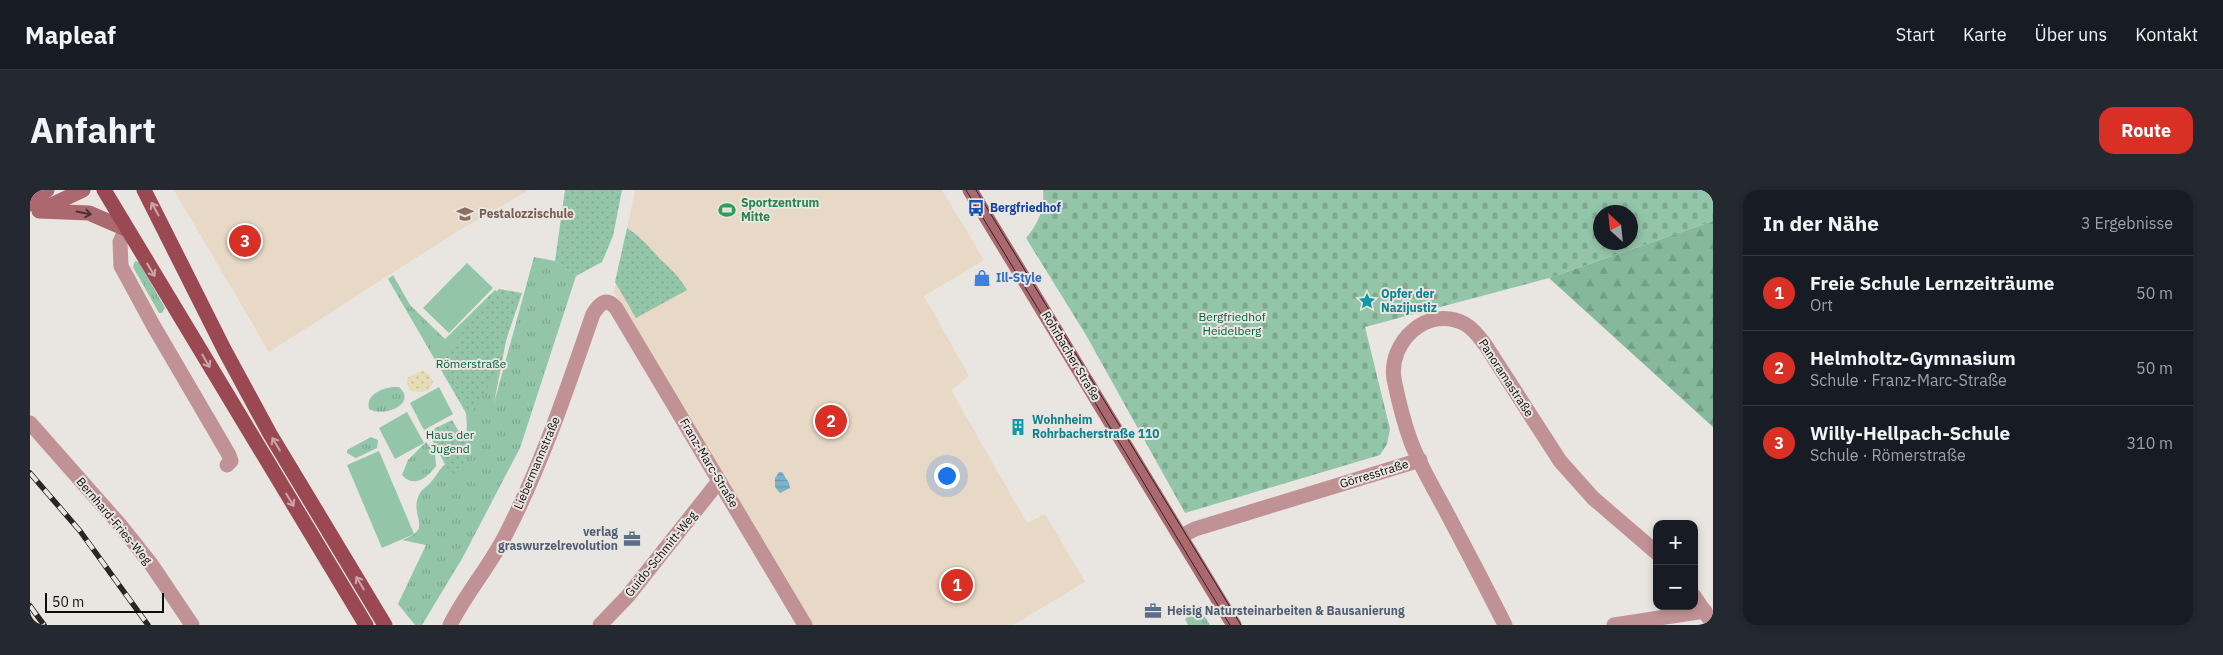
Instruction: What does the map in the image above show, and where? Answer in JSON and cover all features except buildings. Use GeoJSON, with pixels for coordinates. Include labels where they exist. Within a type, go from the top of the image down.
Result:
{"type":"FeatureCollection","features":[{"type":"Feature","properties":{"kind":"main road"},"geometry":{"type":"LineString","coordinates":[[33,210],[47,190]]}},
{"type":"Feature","properties":{"kind":"main road"},"geometry":{"type":"LineString","coordinates":[[33,210],[83,190]]}},
{"type":"Feature","properties":{"kind":"main road"},"geometry":{"type":"LineString","coordinates":[[104,190],[366,625]]}},
{"type":"Feature","properties":{"kind":"main road"},"geometry":{"type":"LineString","coordinates":[[144,190],[225,351],[270,434],[385,625]]}},
{"type":"Feature","properties":{"kind":"main road","name":"Rohrbacher Straße"},"geometry":{"type":"LineString","coordinates":[[970,190],[1234,625]]}},
{"type":"Feature","properties":{"kind":"main road"},"geometry":{"type":"LineString","coordinates":[[33,210],[88,213],[126,229]]}},
{"type":"Feature","properties":{"kind":"street"},"geometry":{"type":"LineString","coordinates":[[126,229],[120,242],[121,266],[231,458],[227,465]]}},
{"type":"Feature","properties":{"kind":"street","name":"Liebermannstraße"},"geometry":{"type":"LineString","coordinates":[[450,625],[505,536],[531,482],[564,399],[593,314],[600,304],[606,301],[611,302]]}},
{"type":"Feature","properties":{"kind":"street","name":"Franz-Marc-Straße"},"geometry":{"type":"LineString","coordinates":[[611,302],[805,625]]}},
{"type":"Feature","properties":{"kind":"street","name":"Panoramastraße"},"geometry":{"type":"LineString","coordinates":[[1420,460],[1411,441],[1394,378],[1393,362],[1402,340],[1416,328],[1434,320],[1452,320],[1464,324],[1479,337],[1560,461],[1574,478],[1593,498],[1653,550]]}},
{"type":"Feature","properties":{"kind":"street","name":"Bernhard-Fries-Weg"},"geometry":{"type":"LineString","coordinates":[[30,422],[120,525],[150,564],[192,625]]}},
{"type":"Feature","properties":{"kind":"street","name":"Görresstraße"},"geometry":{"type":"LineString","coordinates":[[1181,536],[1195,529],[1420,460],[1505,625]]}},
{"type":"Feature","properties":{"kind":"street","name":"Guido-Schmitt-Weg"},"geometry":{"type":"LineString","coordinates":[[600,625],[627,597],[719,481]]}},
{"type":"Feature","properties":{"kind":"street"},"geometry":{"type":"LineString","coordinates":[[1698,601],[1713,624]]}},
{"type":"Feature","properties":{"kind":"street"},"geometry":{"type":"LineString","coordinates":[[1614,625],[1705,610]]}},
{"type":"Feature","properties":{"kind":"shaded area"},"geometry":{"type":"Polygon","coordinates":[[[174,190],[529,190],[453,234],[269,352],[174,190]]]}},
{"type":"Feature","properties":{"kind":"shaded area"},"geometry":{"type":"Polygon","coordinates":[[[635,190],[942,190],[984,260],[924,296],[969,376],[951,390],[1027,523],[1045,514],[1085,582],[1013,625],[812,625],[614,292],[635,190]]]}},
{"type":"Feature","properties":{"kind":"green space"},"geometry":{"type":"Polygon","coordinates":[[[565,190],[622,190],[613,236],[602,262],[576,276],[555,261],[565,190]]]}},
{"type":"Feature","properties":{"kind":"green space","name":"Bergfriedhof Heidelberg"},"geometry":{"type":"Polygon","coordinates":[[[1043,190],[1713,190],[1713,221],[1638,247],[1638,205],[1593,205],[1593,250],[1630,250],[1549,278],[1365,327],[1390,429],[1387,444],[1380,455],[1185,513],[1086,335],[1026,238],[1040,216],[1043,204],[1043,190]]]}},
{"type":"Feature","properties":{"kind":"green space"},"geometry":{"type":"Polygon","coordinates":[[[1713,221],[1713,427],[1549,278],[1630,250],[1638,250],[1638,247],[1713,221]]]}},
{"type":"Feature","properties":{"kind":"green space"},"geometry":{"type":"Polygon","coordinates":[[[627,228],[640,238],[674,272],[687,290],[636,318],[615,282],[627,228]]]}},
{"type":"Feature","properties":{"kind":"green space"},"geometry":{"type":"Polygon","coordinates":[[[534,257],[555,261],[576,276],[520,448],[463,557],[422,625],[415,625],[398,604],[426,545],[402,540],[417,531],[419,526],[416,508],[420,493],[443,466],[460,453],[465,442],[467,418],[466,413],[388,279],[393,275],[410,305],[445,339],[495,290],[513,305],[494,403],[534,257]]]}},
{"type":"Feature","properties":{"kind":"green space"},"geometry":{"type":"Polygon","coordinates":[[[135,261],[139,262],[165,308],[162,313],[159,313],[133,267],[135,261]]]}},
{"type":"Feature","properties":{"kind":"green space"},"geometry":{"type":"Polygon","coordinates":[[[467,263],[493,288],[449,333],[423,308],[467,263]]]}},
{"type":"Feature","properties":{"kind":"green space","name":"Römerstraße"},"geometry":{"type":"Polygon","coordinates":[[[499,289],[522,293],[493,379],[470,414],[438,361],[499,289]]]}},
{"type":"Feature","properties":{"kind":"green space"},"geometry":{"type":"Polygon","coordinates":[[[399,387],[404,393],[402,404],[382,412],[369,409],[370,399],[373,395],[383,389],[399,387]]]}},
{"type":"Feature","properties":{"kind":"green space"},"geometry":{"type":"Polygon","coordinates":[[[439,387],[453,414],[424,430],[410,403],[439,387]]]}},
{"type":"Feature","properties":{"kind":"green space"},"geometry":{"type":"Polygon","coordinates":[[[407,412],[424,443],[395,459],[379,428],[407,412]]]}},
{"type":"Feature","properties":{"kind":"green space","name":"Haus der Jugend"},"geometry":{"type":"Polygon","coordinates":[[[452,420],[471,452],[459,475],[447,468],[428,432],[452,420]]]}},
{"type":"Feature","properties":{"kind":"green space"},"geometry":{"type":"Polygon","coordinates":[[[371,437],[378,440],[377,448],[356,458],[347,453],[347,450],[371,437]]]}},
{"type":"Feature","properties":{"kind":"green space"},"geometry":{"type":"Polygon","coordinates":[[[426,442],[435,454],[436,466],[420,480],[411,481],[402,475],[408,460],[426,442]]]}},
{"type":"Feature","properties":{"kind":"green space"},"geometry":{"type":"Polygon","coordinates":[[[379,451],[414,534],[382,548],[347,465],[379,451]]]}},
{"type":"Feature","properties":{"kind":"green space"},"geometry":{"type":"Polygon","coordinates":[[[1200,609],[1210,625],[1188,625],[1185,619],[1200,609]]]}},
{"type":"Feature","properties":{"kind":"sand"},"geometry":{"type":"Polygon","coordinates":[[[423,370],[433,381],[432,385],[425,391],[411,391],[407,384],[408,377],[423,370]]]}},
{"type":"Feature","properties":{"kind":"water"},"geometry":{"type":"Polygon","coordinates":[[[779,472],[782,472],[790,488],[780,493],[775,487],[775,478],[779,472]]]}},
{"type":"Feature","properties":{"kind":"tram line"},"geometry":{"type":"LineString","coordinates":[[966,190],[1230,625]]}},
{"type":"Feature","properties":{"kind":"tram line"},"geometry":{"type":"LineString","coordinates":[[976,190],[1241,625]]}},
{"type":"Feature","properties":{"kind":"railway"},"geometry":{"type":"LineString","coordinates":[[30,473],[80,531],[148,625]]}},
{"type":"Feature","properties":{"kind":"railway"},"geometry":{"type":"LineString","coordinates":[[30,606],[44,625]]}},
{"type":"Feature","properties":{"kind":"place","name":"Bergfriedhof"},"geometry":{"type":"Point","coordinates":[976,208]}},
{"type":"Feature","properties":{"kind":"place","name":"Sportzentrum Mitte"},"geometry":{"type":"Point","coordinates":[727,210]}},
{"type":"Feature","properties":{"kind":"place","name":"Pestalozzischule"},"geometry":{"type":"Point","coordinates":[465,214]}},
{"type":"Feature","properties":{"kind":"place","name":"Willy-Hellpach-Schule"},"geometry":{"type":"Point","coordinates":[245,241]}},
{"type":"Feature","properties":{"kind":"place","name":"Ill-Style"},"geometry":{"type":"Point","coordinates":[982,278]}},
{"type":"Feature","properties":{"kind":"place","name":"Opfer der Nazijustiz"},"geometry":{"type":"Point","coordinates":[1367,301]}},
{"type":"Feature","properties":{"kind":"place","name":"Helmholtz-Gymnasium"},"geometry":{"type":"Point","coordinates":[831,421]}},
{"type":"Feature","properties":{"kind":"place","name":"Wohnheim Rohrbacherstraße 110"},"geometry":{"type":"Point","coordinates":[1018,427]}},
{"type":"Feature","properties":{"kind":"place","name":"verlag graswurzelrevolution"},"geometry":{"type":"Point","coordinates":[632,539]}},
{"type":"Feature","properties":{"kind":"place","name":"Freie Schule Lernzeiträume"},"geometry":{"type":"Point","coordinates":[957,585]}},
{"type":"Feature","properties":{"kind":"place","name":"Heisig Natursteinarbeiten & Bausanierung"},"geometry":{"type":"Point","coordinates":[1153,611]}}]}
